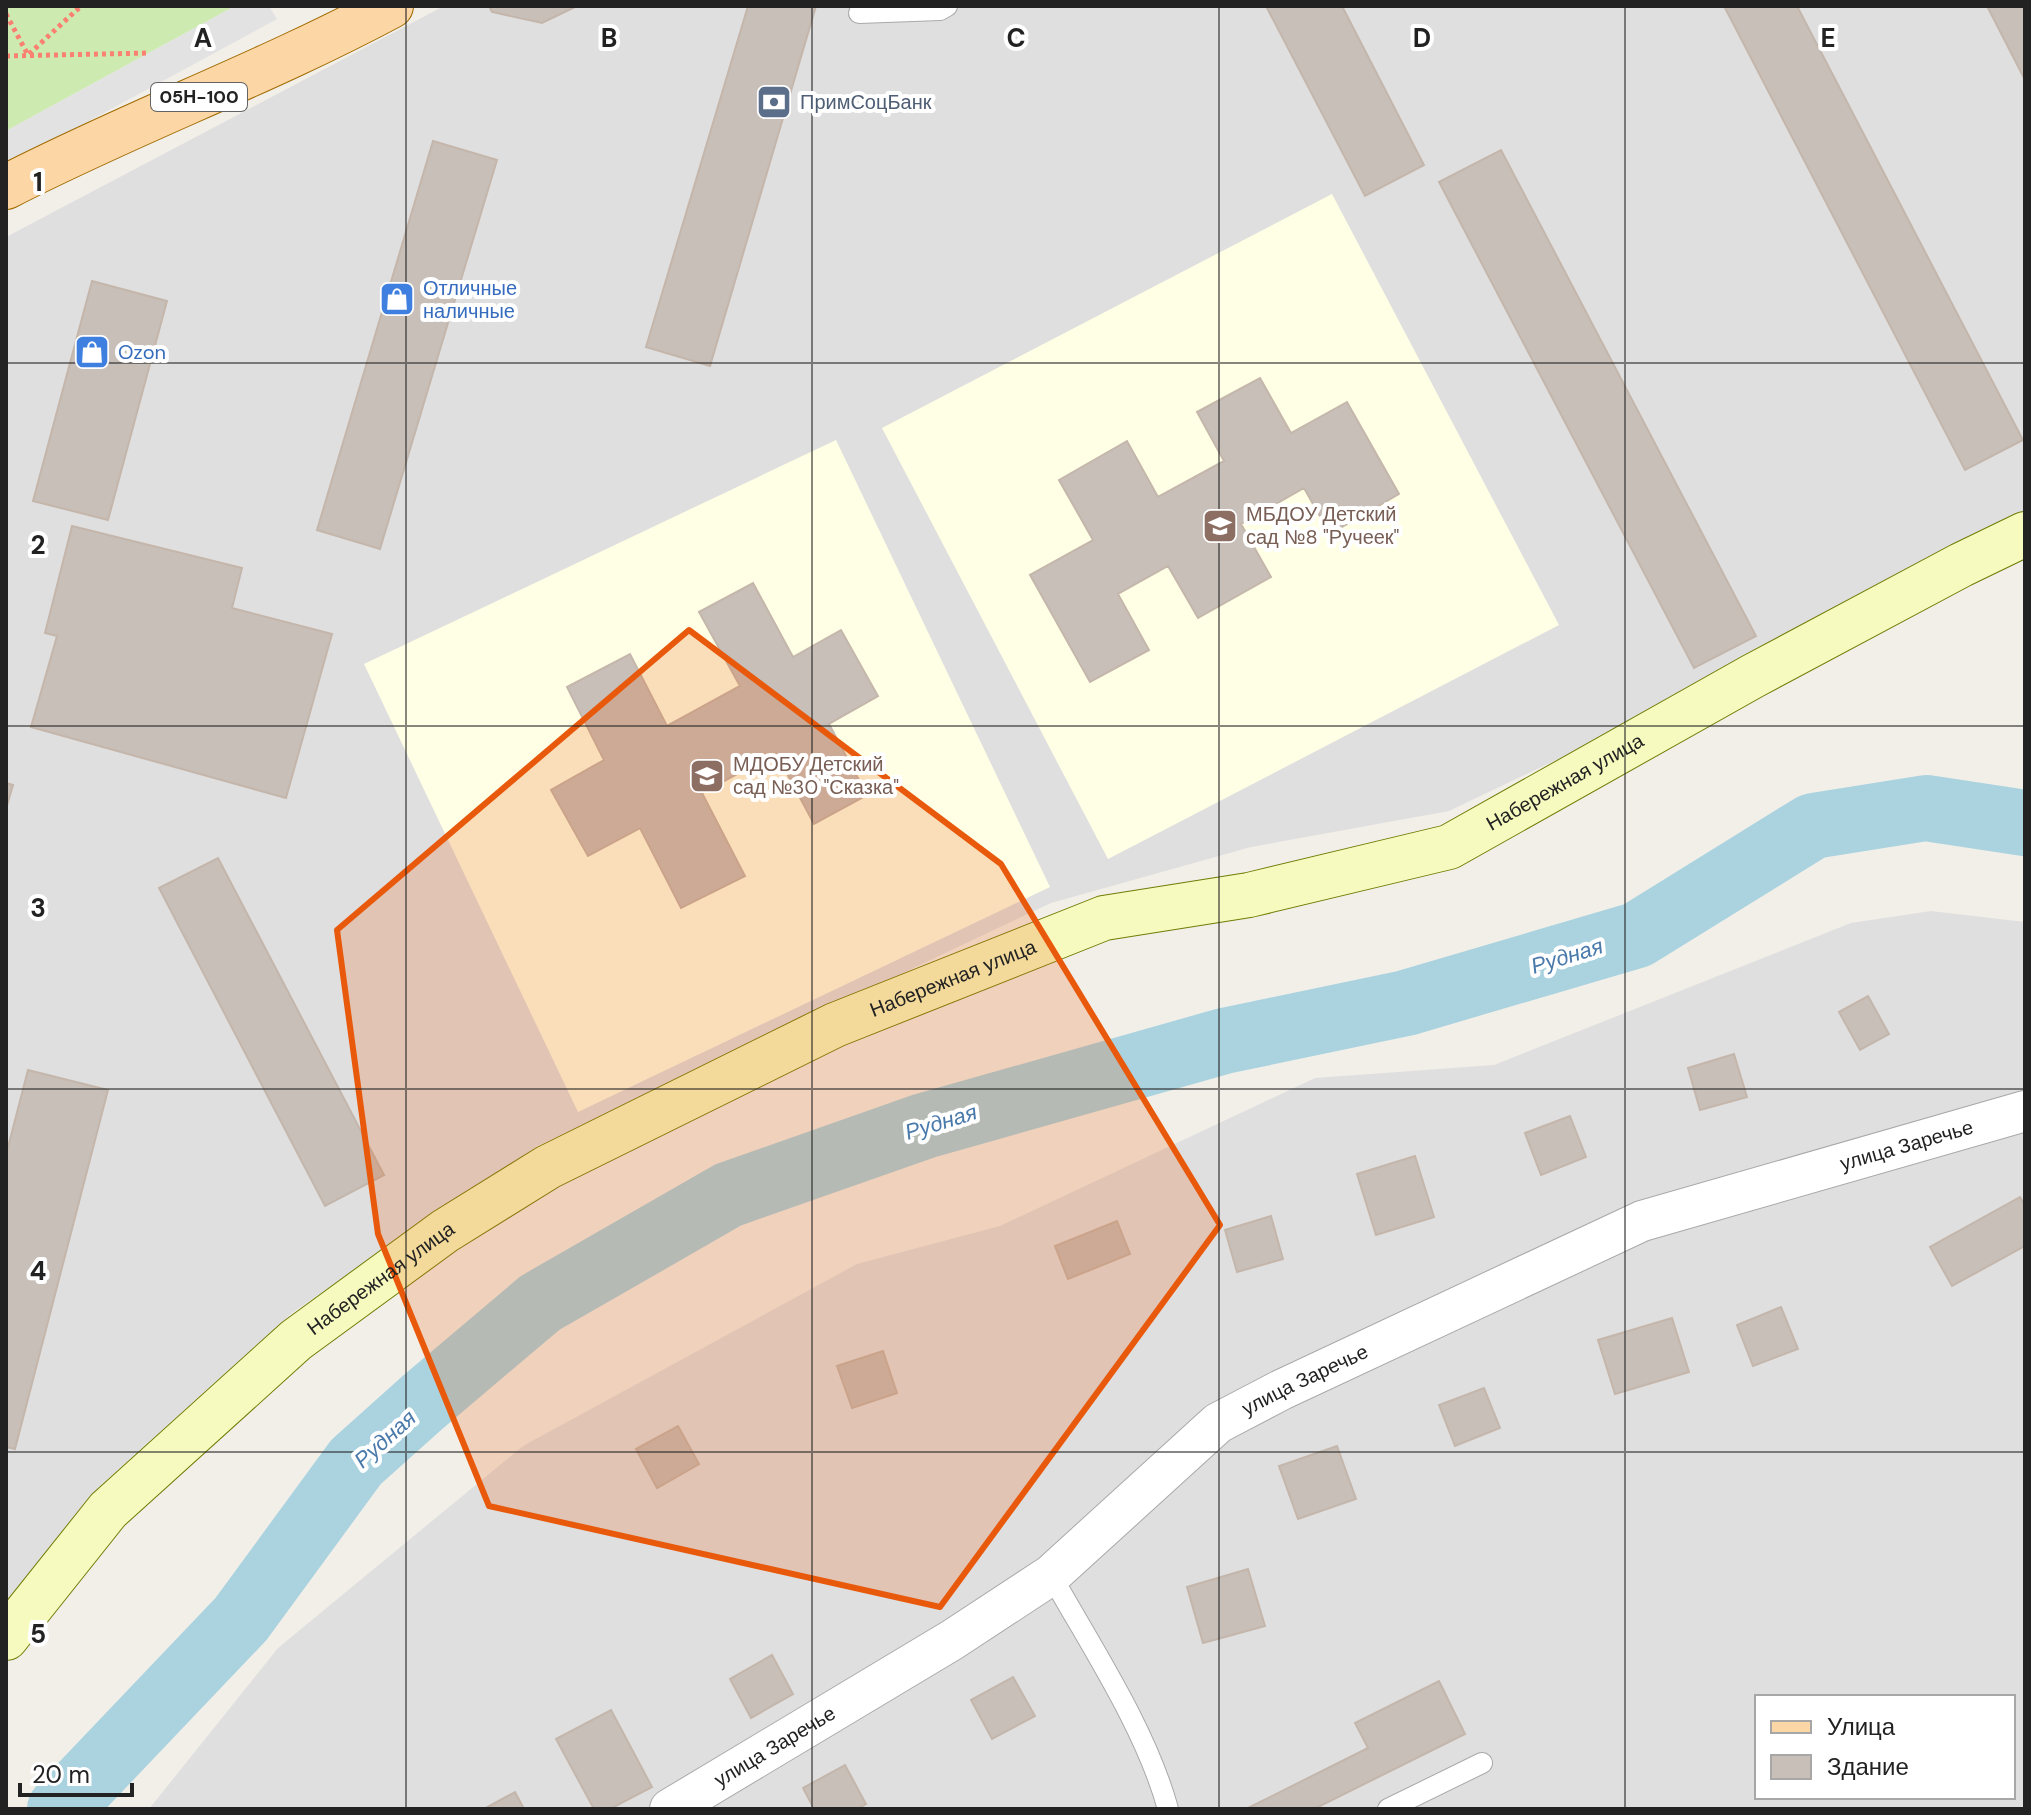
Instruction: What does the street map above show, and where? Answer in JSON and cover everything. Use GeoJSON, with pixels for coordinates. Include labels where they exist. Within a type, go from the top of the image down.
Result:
{"type":"FeatureCollection","features":[{"type":"Feature","properties":{"kind":"main road","name":"05Н-100"},"geometry":{"type":"LineString","coordinates":[[6,187],[73,152],[326,40],[391,6]]}},
{"type":"Feature","properties":{"kind":"main road","name":"Набережная улица"},"geometry":{"type":"LineString","coordinates":[[6,1638],[108,1510],[296,1340],[445,1231],[548,1167],[835,1025],[1104,918],[1249,895],[1449,847],[1753,676],[2025,534]]}},
{"type":"Feature","properties":{"kind":"street","name":"улица Заречье"},"geometry":{"type":"LineString","coordinates":[[670,1809],[952,1640],[1051,1575],[1218,1423],[1281,1390],[1642,1221],[2025,1111]]}},
{"type":"Feature","properties":{"kind":"lane"},"geometry":{"type":"LineString","coordinates":[[859,13],[940,10],[947,6]]}},
{"type":"Feature","properties":{"kind":"lane"},"geometry":{"type":"LineString","coordinates":[[1051,1575],[1121,1698],[1168,1809]]}},
{"type":"Feature","properties":{"kind":"lane"},"geometry":{"type":"LineString","coordinates":[[1388,1809],[1482,1763]]}},
{"type":"Feature","properties":{"kind":"path"},"geometry":{"type":"LineString","coordinates":[[28,55],[81,6]]}},
{"type":"Feature","properties":{"kind":"path"},"geometry":{"type":"LineString","coordinates":[[6,14],[28,55]]}},
{"type":"Feature","properties":{"kind":"path"},"geometry":{"type":"LineString","coordinates":[[6,56],[148,53]]}},
{"type":"Feature","properties":{"kind":"highlighted area"},"geometry":{"type":"Polygon","coordinates":[[[689,630],[1001,864],[1220,1225],[940,1607],[489,1506],[378,1234],[337,930],[689,630]]]}},
{"type":"Feature","properties":{"kind":"shaded area"},"geometry":{"type":"Polygon","coordinates":[[[235,6],[269,6],[277,19],[6,166],[6,131],[235,6]]]}},
{"type":"Feature","properties":{"kind":"shaded area"},"geometry":{"type":"Polygon","coordinates":[[[444,6],[2025,6],[2025,517],[1665,708],[1449,811],[1251,847],[1051,903],[537,1146],[293,1312],[103,1483],[6,1601],[6,237],[444,6]]]}},
{"type":"Feature","properties":{"kind":"shaded area","name":"МБДОУ Детский сад №8 \"Ручеек\""},"geometry":{"type":"Polygon","coordinates":[[[1332,194],[1559,625],[1108,859],[882,428],[1332,194]]]}},
{"type":"Feature","properties":{"kind":"shaded area","name":"МДОБУ Детский сад №30 \"Сказка\""},"geometry":{"type":"Polygon","coordinates":[[[836,440],[1050,887],[578,1112],[364,664],[836,440]]]}},
{"type":"Feature","properties":{"kind":"shaded area"},"geometry":{"type":"Polygon","coordinates":[[[1931,911],[2025,922],[2025,1809],[149,1809],[278,1648],[523,1446],[857,1264],[1000,1226],[1315,1078],[1494,1065],[1851,923],[1931,911]]]}},
{"type":"Feature","properties":{"kind":"green space"},"geometry":{"type":"Polygon","coordinates":[[[6,6],[235,6],[6,131],[6,6]]]}},
{"type":"Feature","properties":{"kind":"building"},"geometry":{"type":"Polygon","coordinates":[[[489,6],[577,6],[542,23],[492,12],[489,6]]]}},
{"type":"Feature","properties":{"kind":"building"},"geometry":{"type":"Polygon","coordinates":[[[748,6],[816,6],[710,366],[646,347],[748,6]]]}},
{"type":"Feature","properties":{"kind":"building"},"geometry":{"type":"Polygon","coordinates":[[[1266,6],[1342,6],[1424,165],[1365,196],[1266,6]]]}},
{"type":"Feature","properties":{"kind":"building"},"geometry":{"type":"Polygon","coordinates":[[[1724,6],[1797,6],[2023,440],[1965,470],[1724,6]]]}},
{"type":"Feature","properties":{"kind":"building"},"geometry":{"type":"Polygon","coordinates":[[[1987,6],[2025,6],[2025,80],[1987,6]]]}},
{"type":"Feature","properties":{"kind":"building"},"geometry":{"type":"Polygon","coordinates":[[[433,141],[497,160],[380,549],[317,530],[433,141]]]}},
{"type":"Feature","properties":{"kind":"building"},"geometry":{"type":"Polygon","coordinates":[[[1501,150],[1756,636],[1694,668],[1439,182],[1501,150]]]}},
{"type":"Feature","properties":{"kind":"building"},"geometry":{"type":"Polygon","coordinates":[[[92,281],[167,301],[108,520],[33,501],[92,281]]]}},
{"type":"Feature","properties":{"kind":"building"},"geometry":{"type":"Polygon","coordinates":[[[1260,378],[1291,433],[1347,402],[1399,494],[1330,534],[1304,488],[1241,524],[1271,577],[1198,618],[1168,566],[1118,594],[1149,650],[1090,682],[1030,575],[1093,540],[1059,480],[1127,441],[1158,497],[1224,461],[1197,412],[1260,378]]]}},
{"type":"Feature","properties":{"kind":"building"},"geometry":{"type":"Polygon","coordinates":[[[72,526],[242,568],[232,608],[332,634],[286,798],[31,727],[57,636],[45,633],[72,526]]]}},
{"type":"Feature","properties":{"kind":"building"},"geometry":{"type":"Polygon","coordinates":[[[753,583],[793,657],[841,630],[878,696],[829,724],[867,795],[814,824],[776,753],[702,793],[745,876],[681,908],[640,828],[588,856],[551,790],[604,760],[567,687],[630,654],[667,726],[740,686],[699,612],[753,583]]]}},
{"type":"Feature","properties":{"kind":"building"},"geometry":{"type":"Polygon","coordinates":[[[6,783],[13,785],[6,809],[6,783]]]}},
{"type":"Feature","properties":{"kind":"building"},"geometry":{"type":"Polygon","coordinates":[[[218,858],[384,1175],[325,1206],[159,888],[218,858]]]}},
{"type":"Feature","properties":{"kind":"building"},"geometry":{"type":"Polygon","coordinates":[[[1868,996],[1889,1034],[1860,1050],[1839,1012],[1868,996]]]}},
{"type":"Feature","properties":{"kind":"building"},"geometry":{"type":"Polygon","coordinates":[[[1734,1054],[1747,1097],[1700,1110],[1688,1068],[1734,1054]]]}},
{"type":"Feature","properties":{"kind":"building"},"geometry":{"type":"Polygon","coordinates":[[[28,1070],[108,1090],[15,1449],[6,1447],[6,1155],[28,1070]]]}},
{"type":"Feature","properties":{"kind":"building"},"geometry":{"type":"Polygon","coordinates":[[[1570,1116],[1586,1157],[1541,1175],[1525,1133],[1570,1116]]]}},
{"type":"Feature","properties":{"kind":"building"},"geometry":{"type":"Polygon","coordinates":[[[1415,1156],[1434,1217],[1376,1235],[1357,1174],[1415,1156]]]}},
{"type":"Feature","properties":{"kind":"building"},"geometry":{"type":"Polygon","coordinates":[[[2020,1197],[2025,1206],[2025,1246],[1952,1286],[1930,1247],[2020,1197]]]}},
{"type":"Feature","properties":{"kind":"building"},"geometry":{"type":"Polygon","coordinates":[[[1271,1216],[1283,1259],[1237,1272],[1225,1230],[1271,1216]]]}},
{"type":"Feature","properties":{"kind":"building"},"geometry":{"type":"Polygon","coordinates":[[[1117,1221],[1130,1254],[1068,1279],[1055,1246],[1117,1221]]]}},
{"type":"Feature","properties":{"kind":"building"},"geometry":{"type":"Polygon","coordinates":[[[1781,1307],[1798,1349],[1753,1366],[1737,1325],[1781,1307]]]}},
{"type":"Feature","properties":{"kind":"building"},"geometry":{"type":"Polygon","coordinates":[[[1672,1318],[1689,1372],[1615,1394],[1598,1340],[1672,1318]]]}},
{"type":"Feature","properties":{"kind":"building"},"geometry":{"type":"Polygon","coordinates":[[[883,1351],[897,1393],[852,1408],[837,1366],[883,1351]]]}},
{"type":"Feature","properties":{"kind":"building"},"geometry":{"type":"Polygon","coordinates":[[[1484,1388],[1500,1428],[1455,1446],[1439,1405],[1484,1388]]]}},
{"type":"Feature","properties":{"kind":"building"},"geometry":{"type":"Polygon","coordinates":[[[678,1426],[699,1464],[657,1488],[636,1449],[678,1426]]]}},
{"type":"Feature","properties":{"kind":"building"},"geometry":{"type":"Polygon","coordinates":[[[1337,1446],[1356,1499],[1298,1519],[1279,1466],[1337,1446]]]}},
{"type":"Feature","properties":{"kind":"building"},"geometry":{"type":"Polygon","coordinates":[[[1248,1569],[1265,1626],[1203,1643],[1187,1587],[1248,1569]]]}},
{"type":"Feature","properties":{"kind":"building"},"geometry":{"type":"Polygon","coordinates":[[[772,1655],[793,1694],[751,1718],[730,1679],[772,1655]]]}},
{"type":"Feature","properties":{"kind":"building"},"geometry":{"type":"Polygon","coordinates":[[[1013,1677],[1035,1716],[992,1739],[971,1700],[1013,1677]]]}},
{"type":"Feature","properties":{"kind":"building"},"geometry":{"type":"Polygon","coordinates":[[[1439,1681],[1465,1734],[1314,1809],[1246,1809],[1368,1748],[1355,1723],[1439,1681]]]}},
{"type":"Feature","properties":{"kind":"building"},"geometry":{"type":"Polygon","coordinates":[[[611,1710],[652,1787],[610,1809],[594,1809],[556,1739],[611,1710]]]}},
{"type":"Feature","properties":{"kind":"building"},"geometry":{"type":"Polygon","coordinates":[[[845,1765],[866,1804],[857,1809],[814,1809],[803,1788],[845,1765]]]}},
{"type":"Feature","properties":{"kind":"building"},"geometry":{"type":"Polygon","coordinates":[[[515,1792],[524,1809],[484,1809],[515,1792]]]}},
{"type":"Feature","properties":{"kind":"waterway","name":"Рудная"},"geometry":{"type":"LineString","coordinates":[[60,1809],[241,1619],[356,1462],[540,1303],[728,1195],[924,1126],[1224,1041],[1406,1003],[1637,935],[1813,826],[1926,808],[2025,823]]}},
{"type":"Feature","properties":{"kind":"place","name":"ПримСоцБанк"},"geometry":{"type":"Point","coordinates":[774,102]}},
{"type":"Feature","properties":{"kind":"place","name":"Отличные наличные"},"geometry":{"type":"Point","coordinates":[397,299]}},
{"type":"Feature","properties":{"kind":"place","name":"Ozon"},"geometry":{"type":"Point","coordinates":[92,352]}},
{"type":"Feature","properties":{"kind":"place","name":"МБДОУ Детский сад №8 \"Ручеек\""},"geometry":{"type":"Point","coordinates":[1220,526]}},
{"type":"Feature","properties":{"kind":"place","name":"МДОБУ Детский сад №30 \"Сказка\""},"geometry":{"type":"Point","coordinates":[707,776]}}]}
